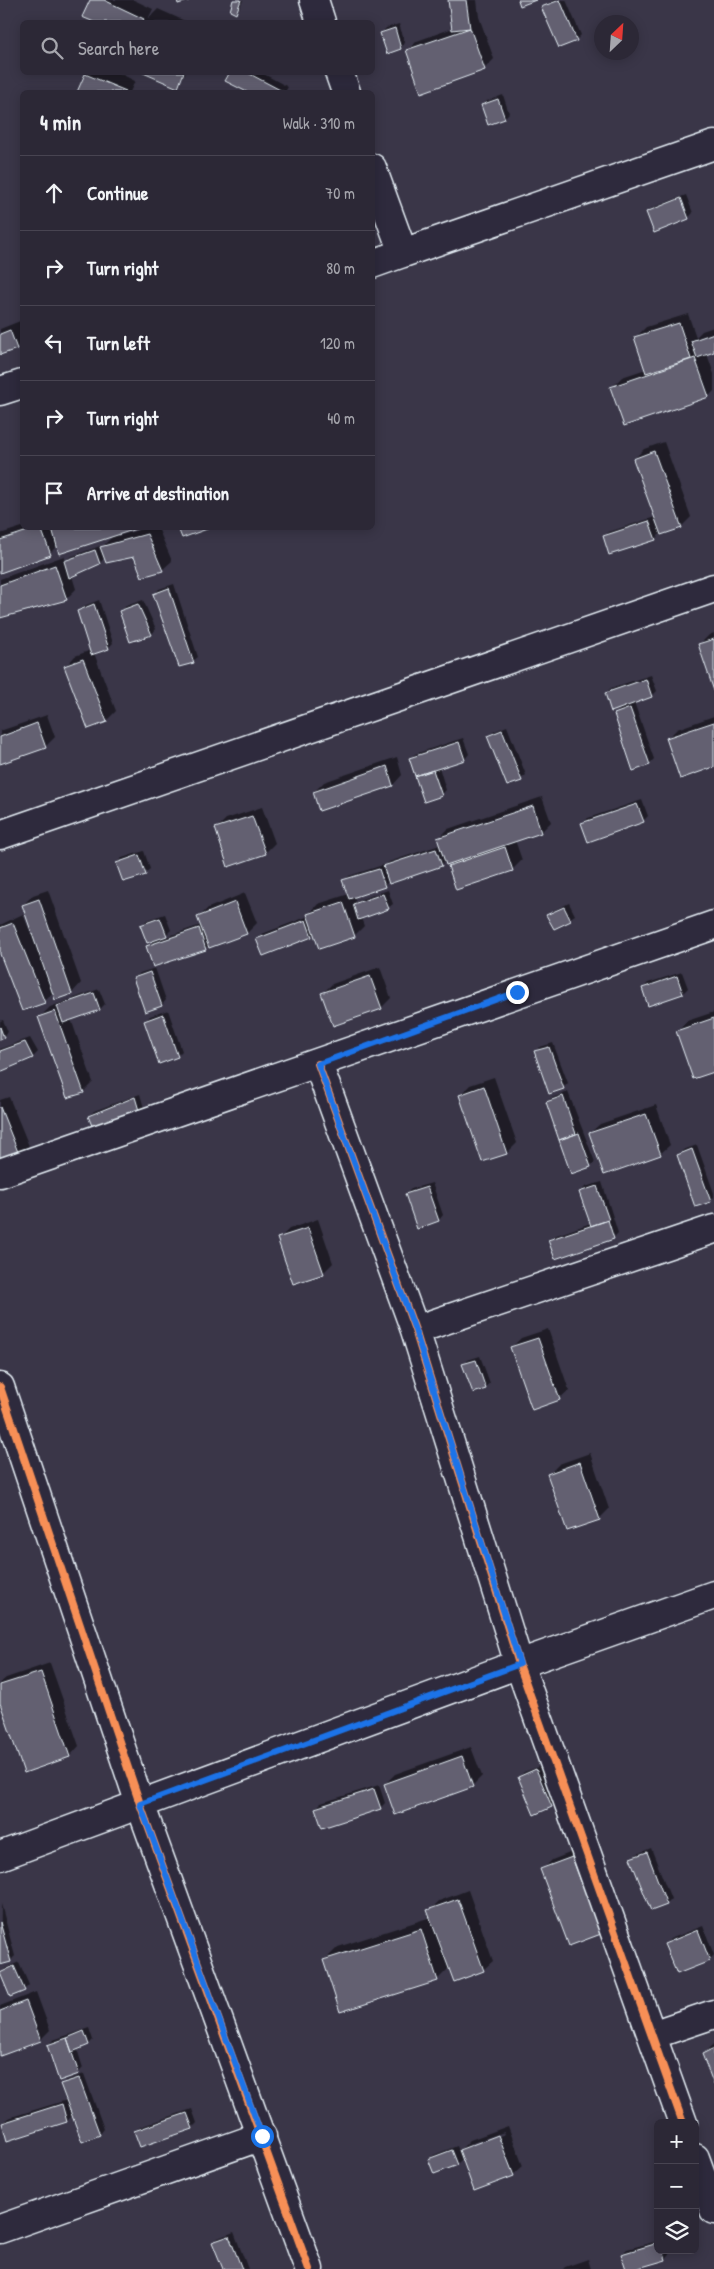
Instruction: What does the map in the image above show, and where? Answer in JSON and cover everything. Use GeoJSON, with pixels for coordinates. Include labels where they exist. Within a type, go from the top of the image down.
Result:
{"type":"FeatureCollection","features":[{"type":"Feature","properties":{"kind":"street"},"geometry":{"type":"LineString","coordinates":[[314,0],[320,20]]}},
{"type":"Feature","properties":{"kind":"street"},"geometry":{"type":"LineString","coordinates":[[340,75],[345,90]]}},
{"type":"Feature","properties":{"kind":"street"},"geometry":{"type":"LineString","coordinates":[[375,263],[714,145]]}},
{"type":"Feature","properties":{"kind":"street"},"geometry":{"type":"LineString","coordinates":[[375,176],[402,253]]}},
{"type":"Feature","properties":{"kind":"street"},"geometry":{"type":"LineString","coordinates":[[0,391],[20,385]]}},
{"type":"Feature","properties":{"kind":"street"},"geometry":{"type":"LineString","coordinates":[[0,836],[714,588]]}},
{"type":"Feature","properties":{"kind":"street"},"geometry":{"type":"LineString","coordinates":[[0,1173],[714,925]]}},
{"type":"Feature","properties":{"kind":"street"},"geometry":{"type":"LineString","coordinates":[[318,1064],[415,1330],[520,1664],[682,2119]]}},
{"type":"Feature","properties":{"kind":"street"},"geometry":{"type":"LineString","coordinates":[[415,1330],[714,1229]]}},
{"type":"Feature","properties":{"kind":"street"},"geometry":{"type":"LineString","coordinates":[[0,1387],[140,1804],[309,2269]]}},
{"type":"Feature","properties":{"kind":"street"},"geometry":{"type":"LineString","coordinates":[[0,1856],[520,1664],[714,1595]]}},
{"type":"Feature","properties":{"kind":"street"},"geometry":{"type":"LineString","coordinates":[[652,2035],[714,2014]]}},
{"type":"Feature","properties":{"kind":"street"},"geometry":{"type":"LineString","coordinates":[[0,2229],[262,2136]]}},
{"type":"Feature","properties":{"kind":"street"},"geometry":{"type":"LineString","coordinates":[[697,2164],[714,2210]]}},
{"type":"Feature","properties":{"kind":"building"},"geometry":{"type":"Polygon","coordinates":[[[90,0],[104,0],[144,19],[89,20],[82,17],[90,0]]]}},
{"type":"Feature","properties":{"kind":"building"},"geometry":{"type":"Polygon","coordinates":[[[177,0],[191,0],[178,4],[177,0]]]}},
{"type":"Feature","properties":{"kind":"building"},"geometry":{"type":"Polygon","coordinates":[[[233,0],[241,0],[236,14],[230,11],[233,0]]]}},
{"type":"Feature","properties":{"kind":"building"},"geometry":{"type":"Polygon","coordinates":[[[448,0],[466,0],[470,28],[452,30],[448,0]]]}},
{"type":"Feature","properties":{"kind":"building"},"geometry":{"type":"Polygon","coordinates":[[[518,0],[536,0],[520,6],[518,0]]]}},
{"type":"Feature","properties":{"kind":"building"},"geometry":{"type":"Polygon","coordinates":[[[560,0],[577,41],[559,48],[541,7],[560,0]]]}},
{"type":"Feature","properties":{"kind":"building"},"geometry":{"type":"Polygon","coordinates":[[[395,28],[401,49],[387,54],[380,33],[395,28]]]}},
{"type":"Feature","properties":{"kind":"building"},"geometry":{"type":"Polygon","coordinates":[[[470,28],[485,70],[421,93],[406,50],[470,28]]]}},
{"type":"Feature","properties":{"kind":"building"},"geometry":{"type":"Polygon","coordinates":[[[85,75],[87,75],[124,90],[78,90],[85,75]]]}},
{"type":"Feature","properties":{"kind":"building"},"geometry":{"type":"Polygon","coordinates":[[[148,75],[183,75],[178,88],[148,75]]]}},
{"type":"Feature","properties":{"kind":"building"},"geometry":{"type":"Polygon","coordinates":[[[228,75],[252,75],[280,90],[243,90],[225,81],[228,75]]]}},
{"type":"Feature","properties":{"kind":"building"},"geometry":{"type":"Polygon","coordinates":[[[498,99],[505,119],[488,125],[481,105],[498,99]]]}},
{"type":"Feature","properties":{"kind":"building"},"geometry":{"type":"Polygon","coordinates":[[[681,198],[689,219],[654,233],[646,212],[681,198]]]}},
{"type":"Feature","properties":{"kind":"building"},"geometry":{"type":"Polygon","coordinates":[[[679,323],[691,359],[646,373],[634,337],[679,323]]]}},
{"type":"Feature","properties":{"kind":"building"},"geometry":{"type":"Polygon","coordinates":[[[10,330],[17,349],[0,355],[0,334],[10,330]]]}},
{"type":"Feature","properties":{"kind":"building"},"geometry":{"type":"Polygon","coordinates":[[[714,333],[714,352],[697,358],[691,341],[714,333]]]}},
{"type":"Feature","properties":{"kind":"building"},"geometry":{"type":"Polygon","coordinates":[[[695,358],[709,397],[624,426],[610,387],[695,358]]]}},
{"type":"Feature","properties":{"kind":"building"},"geometry":{"type":"Polygon","coordinates":[[[654,451],[682,528],[661,535],[633,459],[654,451]]]}},
{"type":"Feature","properties":{"kind":"building"},"geometry":{"type":"Polygon","coordinates":[[[649,521],[656,540],[609,555],[603,536],[649,521]]]}},
{"type":"Feature","properties":{"kind":"building"},"geometry":{"type":"Polygon","coordinates":[[[31,530],[42,530],[51,555],[0,573],[0,540],[31,530]]]}},
{"type":"Feature","properties":{"kind":"building"},"geometry":{"type":"Polygon","coordinates":[[[53,530],[133,530],[59,554],[53,530]]]}},
{"type":"Feature","properties":{"kind":"building"},"geometry":{"type":"Polygon","coordinates":[[[179,530],[204,530],[182,538],[179,530]]]}},
{"type":"Feature","properties":{"kind":"building"},"geometry":{"type":"Polygon","coordinates":[[[147,534],[163,571],[142,577],[134,557],[106,563],[100,547],[147,534]]]}},
{"type":"Feature","properties":{"kind":"building"},"geometry":{"type":"Polygon","coordinates":[[[95,550],[100,564],[69,578],[64,561],[95,550]]]}},
{"type":"Feature","properties":{"kind":"building"},"geometry":{"type":"Polygon","coordinates":[[[55,565],[67,600],[0,618],[0,585],[55,565]]]}},
{"type":"Feature","properties":{"kind":"building"},"geometry":{"type":"Polygon","coordinates":[[[169,588],[194,663],[179,667],[153,594],[169,588]]]}},
{"type":"Feature","properties":{"kind":"building"},"geometry":{"type":"Polygon","coordinates":[[[94,604],[109,649],[91,655],[77,611],[94,604]]]}},
{"type":"Feature","properties":{"kind":"building"},"geometry":{"type":"Polygon","coordinates":[[[138,604],[152,635],[130,642],[119,611],[138,604]]]}},
{"type":"Feature","properties":{"kind":"building"},"geometry":{"type":"Polygon","coordinates":[[[714,639],[714,691],[698,644],[714,639]]]}},
{"type":"Feature","properties":{"kind":"building"},"geometry":{"type":"Polygon","coordinates":[[[83,659],[107,722],[88,729],[64,666],[83,659]]]}},
{"type":"Feature","properties":{"kind":"building"},"geometry":{"type":"Polygon","coordinates":[[[646,679],[652,697],[611,712],[605,693],[646,679]]]}},
{"type":"Feature","properties":{"kind":"building"},"geometry":{"type":"Polygon","coordinates":[[[630,708],[650,765],[633,771],[614,714],[630,708]]]}},
{"type":"Feature","properties":{"kind":"building"},"geometry":{"type":"Polygon","coordinates":[[[714,722],[714,767],[680,779],[666,738],[714,722]]]}},
{"type":"Feature","properties":{"kind":"building"},"geometry":{"type":"Polygon","coordinates":[[[37,723],[46,748],[0,764],[0,737],[37,723]]]}},
{"type":"Feature","properties":{"kind":"building"},"geometry":{"type":"Polygon","coordinates":[[[502,730],[522,781],[507,786],[487,736],[502,730]]]}},
{"type":"Feature","properties":{"kind":"building"},"geometry":{"type":"Polygon","coordinates":[[[459,742],[465,760],[415,776],[409,758],[459,742]]]}},
{"type":"Feature","properties":{"kind":"building"},"geometry":{"type":"Polygon","coordinates":[[[387,766],[393,786],[319,811],[313,792],[387,766]]]}},
{"type":"Feature","properties":{"kind":"building"},"geometry":{"type":"Polygon","coordinates":[[[433,770],[442,796],[424,802],[415,776],[433,770]]]}},
{"type":"Feature","properties":{"kind":"building"},"geometry":{"type":"Polygon","coordinates":[[[637,804],[644,822],[588,842],[581,823],[637,804]]]}},
{"type":"Feature","properties":{"kind":"building"},"geometry":{"type":"Polygon","coordinates":[[[533,806],[541,833],[446,865],[437,838],[533,806]]]}},
{"type":"Feature","properties":{"kind":"building"},"geometry":{"type":"Polygon","coordinates":[[[252,816],[266,854],[228,867],[215,828],[252,816]]]}},
{"type":"Feature","properties":{"kind":"building"},"geometry":{"type":"Polygon","coordinates":[[[505,847],[513,871],[456,890],[448,866],[505,847]]]}},
{"type":"Feature","properties":{"kind":"building"},"geometry":{"type":"Polygon","coordinates":[[[436,849],[442,866],[389,884],[383,866],[436,849]]]}},
{"type":"Feature","properties":{"kind":"building"},"geometry":{"type":"Polygon","coordinates":[[[139,855],[146,875],[123,882],[116,863],[139,855]]]}},
{"type":"Feature","properties":{"kind":"building"},"geometry":{"type":"Polygon","coordinates":[[[379,869],[385,887],[349,899],[342,880],[379,869]]]}},
{"type":"Feature","properties":{"kind":"building"},"geometry":{"type":"Polygon","coordinates":[[[383,894],[389,909],[358,920],[353,904],[383,894]]]}},
{"type":"Feature","properties":{"kind":"building"},"geometry":{"type":"Polygon","coordinates":[[[39,899],[72,994],[55,1000],[22,905],[39,899]]]}},
{"type":"Feature","properties":{"kind":"building"},"geometry":{"type":"Polygon","coordinates":[[[235,902],[247,934],[209,948],[197,917],[235,902]]]}},
{"type":"Feature","properties":{"kind":"building"},"geometry":{"type":"Polygon","coordinates":[[[343,902],[355,937],[319,949],[307,914],[343,902]]]}},
{"type":"Feature","properties":{"kind":"building"},"geometry":{"type":"Polygon","coordinates":[[[564,907],[571,921],[554,929],[546,915],[564,907]]]}},
{"type":"Feature","properties":{"kind":"building"},"geometry":{"type":"Polygon","coordinates":[[[160,918],[167,936],[147,943],[140,925],[160,918]]]}},
{"type":"Feature","properties":{"kind":"building"},"geometry":{"type":"Polygon","coordinates":[[[306,920],[312,937],[263,956],[256,939],[306,920]]]}},
{"type":"Feature","properties":{"kind":"building"},"geometry":{"type":"Polygon","coordinates":[[[13,923],[45,1003],[22,1011],[0,954],[0,928],[13,923]]]}},
{"type":"Feature","properties":{"kind":"building"},"geometry":{"type":"Polygon","coordinates":[[[199,928],[206,950],[153,967],[146,946],[199,928]]]}},
{"type":"Feature","properties":{"kind":"building"},"geometry":{"type":"Polygon","coordinates":[[[150,972],[162,1006],[145,1012],[133,978],[150,972]]]}},
{"type":"Feature","properties":{"kind":"building"},"geometry":{"type":"Polygon","coordinates":[[[370,976],[382,1009],[333,1026],[321,993],[370,976]]]}},
{"type":"Feature","properties":{"kind":"building"},"geometry":{"type":"Polygon","coordinates":[[[677,976],[683,994],[648,1006],[642,988],[677,976]]]}},
{"type":"Feature","properties":{"kind":"building"},"geometry":{"type":"Polygon","coordinates":[[[94,993],[100,1010],[63,1023],[57,1006],[94,993]]]}},
{"type":"Feature","properties":{"kind":"building"},"geometry":{"type":"Polygon","coordinates":[[[55,1011],[84,1093],[67,1098],[38,1017],[55,1011]]]}},
{"type":"Feature","properties":{"kind":"building"},"geometry":{"type":"Polygon","coordinates":[[[163,1014],[178,1057],[159,1064],[144,1021],[163,1014]]]}},
{"type":"Feature","properties":{"kind":"building"},"geometry":{"type":"Polygon","coordinates":[[[714,1018],[714,1072],[693,1079],[676,1031],[714,1018]]]}},
{"type":"Feature","properties":{"kind":"building"},"geometry":{"type":"Polygon","coordinates":[[[0,1027],[4,1038],[0,1040],[0,1027]]]}},
{"type":"Feature","properties":{"kind":"building"},"geometry":{"type":"Polygon","coordinates":[[[25,1042],[33,1058],[0,1072],[0,1051],[25,1042]]]}},
{"type":"Feature","properties":{"kind":"building"},"geometry":{"type":"Polygon","coordinates":[[[549,1047],[564,1089],[549,1094],[534,1051],[549,1047]]]}},
{"type":"Feature","properties":{"kind":"building"},"geometry":{"type":"Polygon","coordinates":[[[484,1086],[507,1154],[482,1162],[459,1095],[484,1086]]]}},
{"type":"Feature","properties":{"kind":"building"},"geometry":{"type":"Polygon","coordinates":[[[563,1096],[576,1134],[559,1140],[546,1102],[563,1096]]]}},
{"type":"Feature","properties":{"kind":"building"},"geometry":{"type":"Polygon","coordinates":[[[135,1097],[140,1114],[95,1133],[88,1116],[135,1097]]]}},
{"type":"Feature","properties":{"kind":"building"},"geometry":{"type":"Polygon","coordinates":[[[0,1107],[20,1157],[0,1162],[0,1107]]]}},
{"type":"Feature","properties":{"kind":"building"},"geometry":{"type":"Polygon","coordinates":[[[646,1114],[661,1155],[604,1175],[589,1133],[646,1114]]]}},
{"type":"Feature","properties":{"kind":"building"},"geometry":{"type":"Polygon","coordinates":[[[579,1133],[591,1167],[571,1174],[559,1140],[579,1133]]]}},
{"type":"Feature","properties":{"kind":"building"},"geometry":{"type":"Polygon","coordinates":[[[692,1149],[711,1202],[695,1207],[677,1155],[692,1149]]]}},
{"type":"Feature","properties":{"kind":"building"},"geometry":{"type":"Polygon","coordinates":[[[597,1186],[609,1220],[591,1226],[579,1192],[597,1186]]]}},
{"type":"Feature","properties":{"kind":"building"},"geometry":{"type":"Polygon","coordinates":[[[427,1187],[439,1221],[417,1229],[405,1194],[427,1187]]]}},
{"type":"Feature","properties":{"kind":"building"},"geometry":{"type":"Polygon","coordinates":[[[608,1220],[614,1239],[555,1259],[548,1240],[608,1220]]]}},
{"type":"Feature","properties":{"kind":"building"},"geometry":{"type":"Polygon","coordinates":[[[308,1228],[324,1274],[293,1284],[277,1238],[308,1228]]]}},
{"type":"Feature","properties":{"kind":"building"},"geometry":{"type":"Polygon","coordinates":[[[538,1338],[560,1400],[532,1410],[510,1347],[538,1338]]]}},
{"type":"Feature","properties":{"kind":"building"},"geometry":{"type":"Polygon","coordinates":[[[476,1360],[486,1389],[473,1393],[462,1364],[476,1360]]]}},
{"type":"Feature","properties":{"kind":"building"},"geometry":{"type":"Polygon","coordinates":[[[580,1462],[600,1520],[567,1531],[547,1474],[580,1462]]]}},
{"type":"Feature","properties":{"kind":"building"},"geometry":{"type":"Polygon","coordinates":[[[41,1672],[70,1757],[24,1773],[0,1703],[0,1685],[41,1672]]]}},
{"type":"Feature","properties":{"kind":"building"},"geometry":{"type":"Polygon","coordinates":[[[462,1756],[473,1787],[395,1815],[384,1784],[462,1756]]]}},
{"type":"Feature","properties":{"kind":"building"},"geometry":{"type":"Polygon","coordinates":[[[536,1769],[552,1807],[534,1815],[518,1777],[536,1769]]]}},
{"type":"Feature","properties":{"kind":"building"},"geometry":{"type":"Polygon","coordinates":[[[374,1789],[381,1809],[322,1828],[315,1808],[374,1789]]]}},
{"type":"Feature","properties":{"kind":"building"},"geometry":{"type":"Polygon","coordinates":[[[647,1852],[667,1905],[651,1911],[630,1858],[647,1852]]]}},
{"type":"Feature","properties":{"kind":"building"},"geometry":{"type":"Polygon","coordinates":[[[572,1857],[601,1934],[569,1946],[540,1869],[572,1857]]]}},
{"type":"Feature","properties":{"kind":"building"},"geometry":{"type":"Polygon","coordinates":[[[458,1899],[484,1971],[454,1982],[427,1910],[458,1899]]]}},
{"type":"Feature","properties":{"kind":"building"},"geometry":{"type":"Polygon","coordinates":[[[0,1922],[11,1962],[0,1965],[0,1922]]]}},
{"type":"Feature","properties":{"kind":"building"},"geometry":{"type":"Polygon","coordinates":[[[421,1929],[438,1981],[340,2012],[323,1960],[421,1929]]]}},
{"type":"Feature","properties":{"kind":"building"},"geometry":{"type":"Polygon","coordinates":[[[698,1930],[710,1961],[677,1974],[664,1944],[698,1930]]]}},
{"type":"Feature","properties":{"kind":"building"},"geometry":{"type":"Polygon","coordinates":[[[14,1966],[25,1991],[10,1997],[0,1973],[14,1966]]]}},
{"type":"Feature","properties":{"kind":"building"},"geometry":{"type":"Polygon","coordinates":[[[26,2001],[41,2041],[0,2056],[0,2011],[26,2001]]]}},
{"type":"Feature","properties":{"kind":"building"},"geometry":{"type":"Polygon","coordinates":[[[84,2031],[89,2045],[72,2052],[67,2038],[84,2031]]]}},
{"type":"Feature","properties":{"kind":"building"},"geometry":{"type":"Polygon","coordinates":[[[67,2038],[79,2074],[59,2081],[47,2045],[67,2038]]]}},
{"type":"Feature","properties":{"kind":"building"},"geometry":{"type":"Polygon","coordinates":[[[714,2048],[714,2085],[702,2054],[714,2048]]]}},
{"type":"Feature","properties":{"kind":"building"},"geometry":{"type":"Polygon","coordinates":[[[79,2078],[100,2135],[82,2142],[60,2084],[79,2078]]]}},
{"type":"Feature","properties":{"kind":"building"},"geometry":{"type":"Polygon","coordinates":[[[62,2104],[67,2122],[7,2141],[2,2123],[62,2104]]]}},
{"type":"Feature","properties":{"kind":"building"},"geometry":{"type":"Polygon","coordinates":[[[187,2113],[193,2129],[140,2147],[134,2131],[187,2113]]]}},
{"type":"Feature","properties":{"kind":"building"},"geometry":{"type":"Polygon","coordinates":[[[498,2135],[514,2176],[474,2191],[459,2150],[498,2135]]]}},
{"type":"Feature","properties":{"kind":"building"},"geometry":{"type":"Polygon","coordinates":[[[452,2150],[458,2165],[434,2174],[428,2159],[452,2150]]]}},
{"type":"Feature","properties":{"kind":"building"},"geometry":{"type":"Polygon","coordinates":[[[229,2236],[242,2269],[223,2269],[212,2242],[229,2236]]]}},
{"type":"Feature","properties":{"kind":"building"},"geometry":{"type":"Polygon","coordinates":[[[654,2244],[654,2254],[664,2254],[666,2260],[635,2269],[626,2269],[621,2254],[654,2244]]]}},
{"type":"Feature","properties":{"kind":"cycle path"},"geometry":{"type":"LineString","coordinates":[[318,1064],[415,1330],[519,1664],[682,2119]]}},
{"type":"Feature","properties":{"kind":"cycle path"},"geometry":{"type":"LineString","coordinates":[[0,1387],[140,1804],[309,2269]]}},
{"type":"Feature","properties":{"kind":"route"},"geometry":{"type":"LineString","coordinates":[[262,2136],[140,1804],[520,1664],[415,1330],[318,1064],[517,992]]}}]}
